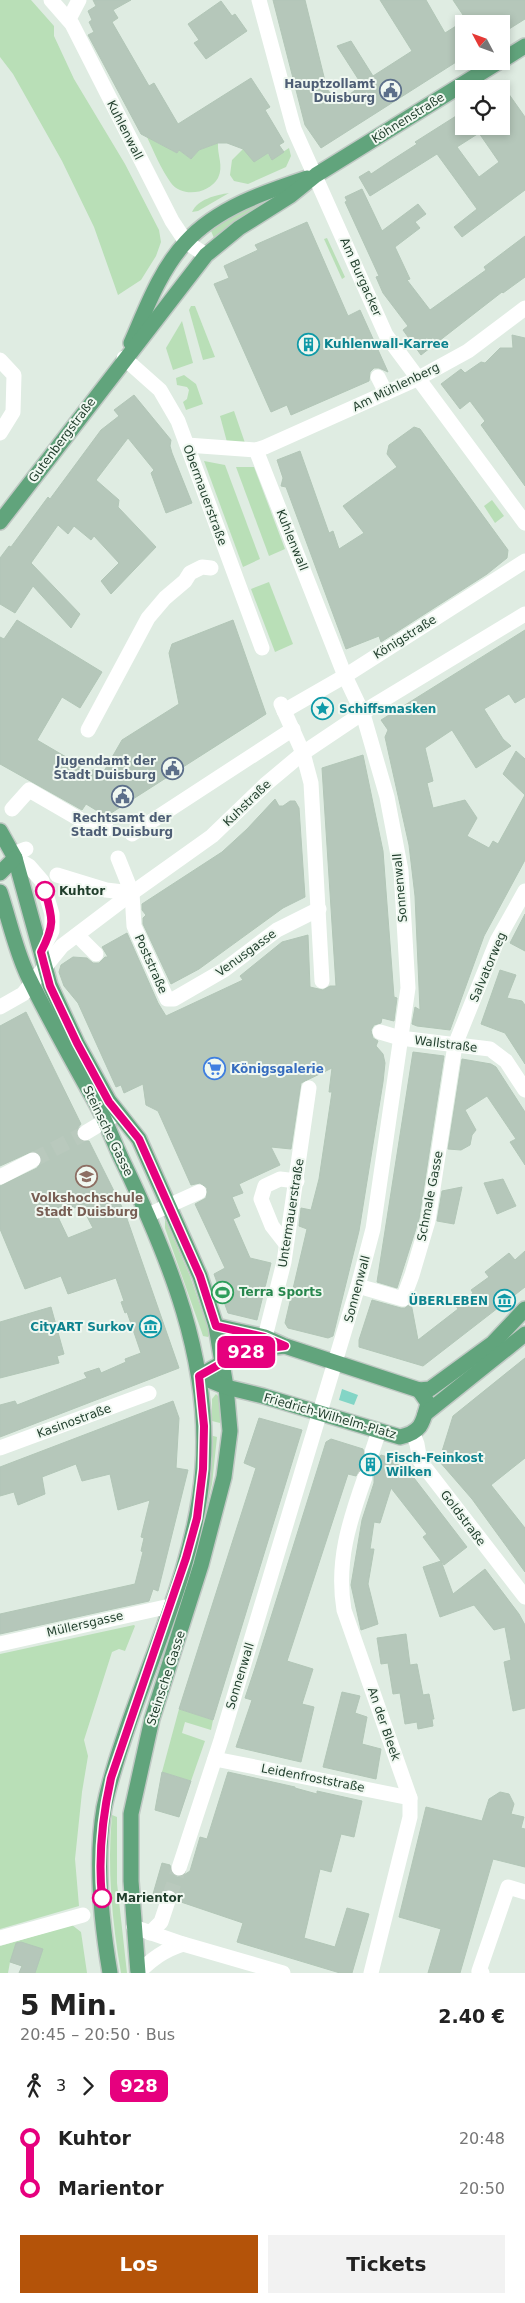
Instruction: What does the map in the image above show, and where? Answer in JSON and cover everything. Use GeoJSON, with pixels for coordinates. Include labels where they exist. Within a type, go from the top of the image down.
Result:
{"type":"FeatureCollection","features":[{"type":"Feature","properties":{"kind":"main road","name":"Köhnenstraße"},"geometry":{"type":"LineString","coordinates":[[510,55],[525,46]]}},
{"type":"Feature","properties":{"kind":"main road","name":"Köhnenstraße"},"geometry":{"type":"LineString","coordinates":[[206,255],[239,228],[290,196],[316,175],[486,70]]}},
{"type":"Feature","properties":{"kind":"main road","name":"Köhnenstraße"},"geometry":{"type":"LineString","coordinates":[[186,242],[223,213],[269,190],[316,175]]}},
{"type":"Feature","properties":{"kind":"main road","name":"Gutenbergstraße"},"geometry":{"type":"LineString","coordinates":[[124,358],[147,305],[166,268],[186,242]]}},
{"type":"Feature","properties":{"kind":"main road","name":"Gutenbergstraße"},"geometry":{"type":"LineString","coordinates":[[0,522],[124,358],[153,324],[206,255]]}},
{"type":"Feature","properties":{"kind":"main road"},"geometry":{"type":"LineString","coordinates":[[0,831],[13,853],[0,873]]}},
{"type":"Feature","properties":{"kind":"main road","name":"Steinsche Gasse"},"geometry":{"type":"LineString","coordinates":[[13,853],[41,952],[38,976]]}},
{"type":"Feature","properties":{"kind":"main road","name":"Steinsche Gasse"},"geometry":{"type":"LineString","coordinates":[[0,892],[14,940],[38,976],[148,1215],[193,1341],[199,1376],[204,1426],[203,1469],[197,1518],[186,1558],[121,1746],[104,1808],[100,1843],[101,1890],[110,1973]]}},
{"type":"Feature","properties":{"kind":"main road","name":"Steinsche Gasse"},"geometry":{"type":"LineString","coordinates":[[38,976],[50,986],[77,1043],[109,1102],[139,1139],[170,1205],[200,1276],[216,1326],[226,1387],[230,1432],[224,1477],[201,1565],[152,1719],[131,1814],[134,1927],[138,1973]]}},
{"type":"Feature","properties":{"kind":"main road"},"geometry":{"type":"LineString","coordinates":[[425,1389],[493,1342],[525,1309]]}},
{"type":"Feature","properties":{"kind":"main road"},"geometry":{"type":"LineString","coordinates":[[216,1326],[264,1337],[285,1346],[425,1389]]}},
{"type":"Feature","properties":{"kind":"main road"},"geometry":{"type":"LineString","coordinates":[[425,1414],[525,1334]]}},
{"type":"Feature","properties":{"kind":"main road"},"geometry":{"type":"LineString","coordinates":[[199,1376],[247,1351],[285,1346]]}},
{"type":"Feature","properties":{"kind":"main road"},"geometry":{"type":"LineString","coordinates":[[199,1376],[226,1387]]}},
{"type":"Feature","properties":{"kind":"main road","name":"Friedrich-Wilhelm-Platz"},"geometry":{"type":"LineString","coordinates":[[226,1387],[400,1437],[413,1434],[422,1424],[425,1414]]}},
{"type":"Feature","properties":{"kind":"main road"},"geometry":{"type":"LineString","coordinates":[[425,1389],[428,1403],[425,1414]]}},
{"type":"Feature","properties":{"kind":"street","name":"Kuhlenwall"},"geometry":{"type":"LineString","coordinates":[[50,0],[69,19],[138,156],[186,242],[206,255]]}},
{"type":"Feature","properties":{"kind":"street"},"geometry":{"type":"LineString","coordinates":[[69,19],[80,0]]}},
{"type":"Feature","properties":{"kind":"street","name":"Am Burgacker"},"geometry":{"type":"LineString","coordinates":[[259,0],[294,129],[386,335],[525,523]]}},
{"type":"Feature","properties":{"kind":"street","name":"Am Mühlenberg"},"geometry":{"type":"LineString","coordinates":[[256,450],[418,379],[468,351],[525,308]]}},
{"type":"Feature","properties":{"kind":"street","name":"Obermauerstraße"},"geometry":{"type":"LineString","coordinates":[[124,358],[160,390],[178,421],[262,648]]}},
{"type":"Feature","properties":{"kind":"street"},"geometry":{"type":"LineString","coordinates":[[0,360],[14,375],[13,412],[0,432]]}},
{"type":"Feature","properties":{"kind":"street"},"geometry":{"type":"LineString","coordinates":[[378,377],[386,394]]}},
{"type":"Feature","properties":{"kind":"street"},"geometry":{"type":"LineString","coordinates":[[187,445],[256,450]]}},
{"type":"Feature","properties":{"kind":"street","name":"Kuhlenwall"},"geometry":{"type":"LineString","coordinates":[[256,450],[353,694]]}},
{"type":"Feature","properties":{"kind":"street"},"geometry":{"type":"LineString","coordinates":[[88,730],[148,618],[165,598],[185,581],[192,582],[206,576],[211,568],[229,558]]}},
{"type":"Feature","properties":{"kind":"street","name":"Königstraße"},"geometry":{"type":"LineString","coordinates":[[292,729],[283,707],[345,676],[525,561]]}},
{"type":"Feature","properties":{"kind":"street"},"geometry":{"type":"LineString","coordinates":[[363,714],[525,614]]}},
{"type":"Feature","properties":{"kind":"street","name":"Sonnenwall"},"geometry":{"type":"LineString","coordinates":[[180,1868],[337,1361],[373,1229],[408,988],[401,871],[387,797],[363,714],[353,694]]}},
{"type":"Feature","properties":{"kind":"street","name":"Kuhstraße"},"geometry":{"type":"LineString","coordinates":[[0,1007],[23,994],[62,946],[212,836],[266,784],[303,753],[363,714]]}},
{"type":"Feature","properties":{"kind":"street"},"geometry":{"type":"LineString","coordinates":[[132,834],[292,729],[303,753],[311,783],[322,981]]}},
{"type":"Feature","properties":{"kind":"street"},"geometry":{"type":"LineString","coordinates":[[12,809],[30,790],[86,823],[103,824],[107,829]]}},
{"type":"Feature","properties":{"kind":"street"},"geometry":{"type":"LineString","coordinates":[[58,875],[106,890],[132,893],[118,858]]}},
{"type":"Feature","properties":{"kind":"street","name":"Salvatorweg"},"geometry":{"type":"LineString","coordinates":[[455,1045],[497,941],[525,891]]}},
{"type":"Feature","properties":{"kind":"street","name":"Poststraße"},"geometry":{"type":"LineString","coordinates":[[132,893],[134,926],[167,999],[174,1000]]}},
{"type":"Feature","properties":{"kind":"street","name":"Venusgasse"},"geometry":{"type":"LineString","coordinates":[[174,1000],[224,970],[276,930],[319,909]]}},
{"type":"Feature","properties":{"kind":"street"},"geometry":{"type":"LineString","coordinates":[[77,935],[96,954]]}},
{"type":"Feature","properties":{"kind":"street","name":"Wallstraße"},"geometry":{"type":"LineString","coordinates":[[380,1032],[400,1038],[490,1049],[506,1061],[525,1090]]}},
{"type":"Feature","properties":{"kind":"street","name":"Schmale Gasse"},"geometry":{"type":"LineString","coordinates":[[358,1286],[403,1299],[412,1276],[428,1221],[455,1045]]}},
{"type":"Feature","properties":{"kind":"street","name":"Untermauerstraße"},"geometry":{"type":"LineString","coordinates":[[264,1337],[284,1262],[309,1088]]}},
{"type":"Feature","properties":{"kind":"street"},"geometry":{"type":"LineString","coordinates":[[85,1133],[105,1123],[118,1112]]}},
{"type":"Feature","properties":{"kind":"street"},"geometry":{"type":"LineString","coordinates":[[0,1177],[33,1160]]}},
{"type":"Feature","properties":{"kind":"street"},"geometry":{"type":"LineString","coordinates":[[286,1244],[272,1226],[261,1199],[265,1186],[280,1179],[297,1181]]}},
{"type":"Feature","properties":{"kind":"street"},"geometry":{"type":"LineString","coordinates":[[148,1215],[199,1192]]}},
{"type":"Feature","properties":{"kind":"street","name":"Kasinostraße"},"geometry":{"type":"LineString","coordinates":[[0,1448],[149,1393]]}},
{"type":"Feature","properties":{"kind":"street"},"geometry":{"type":"LineString","coordinates":[[372,1452],[380,1431]]}},
{"type":"Feature","properties":{"kind":"street","name":"Goldstraße"},"geometry":{"type":"LineString","coordinates":[[413,1434],[420,1461],[525,1597]]}},
{"type":"Feature","properties":{"kind":"street","name":"An der Bleek"},"geometry":{"type":"LineString","coordinates":[[365,1477],[349,1523],[340,1586],[344,1610],[410,1798],[410,1817],[371,1973]]}},
{"type":"Feature","properties":{"kind":"street","name":"Müllersgasse"},"geometry":{"type":"LineString","coordinates":[[0,1644],[170,1606]]}},
{"type":"Feature","properties":{"kind":"street","name":"Leidenfroststraße"},"geometry":{"type":"LineString","coordinates":[[215,1759],[410,1798]]}},
{"type":"Feature","properties":{"kind":"street"},"geometry":{"type":"LineString","coordinates":[[482,1973],[479,1971],[508,1887],[525,1892]]}},
{"type":"Feature","properties":{"kind":"street"},"geometry":{"type":"LineString","coordinates":[[150,1933],[161,1922],[169,1898]]}},
{"type":"Feature","properties":{"kind":"street"},"geometry":{"type":"LineString","coordinates":[[0,1938],[84,1915]]}},
{"type":"Feature","properties":{"kind":"street"},"geometry":{"type":"LineString","coordinates":[[134,1927],[183,1944],[283,1973]]}},
{"type":"Feature","properties":{"kind":"street"},"geometry":{"type":"LineString","coordinates":[[138,1973],[167,1949],[183,1944]]}},
{"type":"Feature","properties":{"kind":"green space"},"geometry":{"type":"Polygon","coordinates":[[[0,0],[31,0],[54,26],[54,36],[74,79],[125,164],[159,230],[161,242],[156,256],[141,280],[118,295],[94,227],[62,161],[13,74],[0,57],[0,0]]]}},
{"type":"Feature","properties":{"kind":"green space"},"geometry":{"type":"Polygon","coordinates":[[[147,137],[177,153],[179,150],[191,159],[199,150],[218,143],[220,174],[218,178],[202,191],[188,192],[176,188],[164,172],[147,137]]]}},
{"type":"Feature","properties":{"kind":"green space"},"geometry":{"type":"Polygon","coordinates":[[[289,148],[291,156],[286,167],[248,184],[234,181],[230,175],[232,160],[243,149],[267,153],[272,159],[289,148]]]}},
{"type":"Feature","properties":{"kind":"green space"},"geometry":{"type":"Polygon","coordinates":[[[229,193],[198,211],[192,212],[203,201],[213,196],[229,193]]]}},
{"type":"Feature","properties":{"kind":"green space"},"geometry":{"type":"Polygon","coordinates":[[[269,196],[272,202],[214,238],[211,231],[228,218],[269,196]]]}},
{"type":"Feature","properties":{"kind":"green space"},"geometry":{"type":"Polygon","coordinates":[[[327,238],[345,277],[342,279],[324,239],[327,238]]]}},
{"type":"Feature","properties":{"kind":"green space"},"geometry":{"type":"Polygon","coordinates":[[[191,306],[195,306],[215,357],[203,360],[189,310],[191,306]]]}},
{"type":"Feature","properties":{"kind":"green space"},"geometry":{"type":"Polygon","coordinates":[[[182,321],[193,363],[173,370],[166,348],[182,321]]]}},
{"type":"Feature","properties":{"kind":"green space"},"geometry":{"type":"Polygon","coordinates":[[[184,375],[196,384],[203,404],[186,410],[183,402],[187,399],[189,390],[187,387],[177,385],[176,378],[184,375]]]}},
{"type":"Feature","properties":{"kind":"green space"},"geometry":{"type":"Polygon","coordinates":[[[234,411],[245,443],[227,442],[220,416],[234,411]]]}},
{"type":"Feature","properties":{"kind":"green space"},"geometry":{"type":"Polygon","coordinates":[[[204,461],[225,465],[260,559],[243,567],[204,461]]]}},
{"type":"Feature","properties":{"kind":"green space"},"geometry":{"type":"Polygon","coordinates":[[[236,467],[254,467],[285,549],[269,556],[236,467]]]}},
{"type":"Feature","properties":{"kind":"green space"},"geometry":{"type":"Polygon","coordinates":[[[492,500],[504,516],[495,523],[484,506],[492,500]]]}},
{"type":"Feature","properties":{"kind":"green space"},"geometry":{"type":"Polygon","coordinates":[[[269,582],[293,644],[275,652],[251,589],[269,582]]]}},
{"type":"Feature","properties":{"kind":"green space"},"geometry":{"type":"Polygon","coordinates":[[[165,1219],[190,1276],[210,1334],[208,1337],[203,1336],[165,1228],[165,1219]]]}},
{"type":"Feature","properties":{"kind":"green space"},"geometry":{"type":"Polygon","coordinates":[[[216,1394],[220,1398],[220,1423],[212,1421],[212,1399],[216,1394]]]}},
{"type":"Feature","properties":{"kind":"green space"},"geometry":{"type":"Polygon","coordinates":[[[210,1435],[217,1437],[212,1484],[205,1515],[211,1462],[210,1435]]]}},
{"type":"Feature","properties":{"kind":"green space"},"geometry":{"type":"Polygon","coordinates":[[[134,1625],[125,1651],[119,1649],[112,1652],[84,1740],[88,1756],[75,1859],[79,1906],[0,1929],[0,1654],[134,1625]]]}},
{"type":"Feature","properties":{"kind":"green space"},"geometry":{"type":"Polygon","coordinates":[[[179,1709],[213,1720],[211,1730],[185,1722],[182,1733],[205,1741],[191,1781],[162,1772],[179,1709]]]}},
{"type":"Feature","properties":{"kind":"green space"},"geometry":{"type":"Polygon","coordinates":[[[112,1815],[117,1817],[117,1883],[127,1973],[121,1973],[113,1914],[110,1875],[112,1815]]]}},
{"type":"Feature","properties":{"kind":"green space"},"geometry":{"type":"Polygon","coordinates":[[[72,1925],[81,1932],[87,1973],[19,1973],[22,1966],[10,1962],[8,1973],[0,1973],[0,1946],[72,1925]]]}},
{"type":"Feature","properties":{"kind":"water"},"geometry":{"type":"Polygon","coordinates":[[[342,1389],[358,1395],[354,1405],[339,1400],[342,1389]]]}},
{"type":"Feature","properties":{"kind":"building"},"geometry":{"type":"Polygon","coordinates":[[[93,0],[131,0],[113,10],[118,18],[112,22],[149,86],[154,83],[178,124],[251,78],[270,107],[265,110],[284,142],[279,145],[284,152],[272,160],[268,153],[254,162],[243,149],[227,143],[218,143],[199,150],[191,159],[179,150],[177,153],[141,134],[88,35],[94,32],[89,22],[92,20],[88,11],[96,6],[93,0]]]}},
{"type":"Feature","properties":{"kind":"building"},"geometry":{"type":"Polygon","coordinates":[[[273,0],[305,0],[327,89],[338,103],[362,85],[337,46],[351,41],[373,76],[412,51],[380,0],[426,0],[445,33],[455,27],[455,63],[321,148],[305,125],[273,0]]]}},
{"type":"Feature","properties":{"kind":"building"},"geometry":{"type":"Polygon","coordinates":[[[453,0],[525,0],[525,19],[510,28],[510,15],[463,15],[453,0]]]}},
{"type":"Feature","properties":{"kind":"building"},"geometry":{"type":"Polygon","coordinates":[[[221,1],[232,16],[235,14],[247,31],[206,59],[194,43],[199,40],[188,24],[221,1]]]}},
{"type":"Feature","properties":{"kind":"building"},"geometry":{"type":"Polygon","coordinates":[[[510,96],[525,117],[525,190],[462,237],[454,227],[477,209],[437,154],[370,196],[359,177],[369,171],[371,174],[417,144],[415,142],[455,117],[455,135],[476,135],[457,147],[479,177],[499,162],[480,135],[510,135],[510,96]]]}},
{"type":"Feature","properties":{"kind":"building"},"geometry":{"type":"Polygon","coordinates":[[[362,189],[382,231],[418,204],[426,214],[415,222],[420,228],[395,247],[410,279],[407,280],[430,310],[486,270],[484,267],[525,236],[525,277],[502,292],[421,355],[403,330],[408,326],[383,293],[376,277],[379,276],[345,202],[347,201],[345,197],[362,189]]]}},
{"type":"Feature","properties":{"kind":"building","name":"Kuhlenwall-Karree"},"geometry":{"type":"Polygon","coordinates":[[[307,222],[348,316],[360,310],[388,372],[374,368],[370,372],[369,381],[291,415],[287,405],[271,412],[214,284],[229,278],[224,266],[258,250],[255,245],[307,222]]]}},
{"type":"Feature","properties":{"kind":"building"},"geometry":{"type":"Polygon","coordinates":[[[512,335],[525,338],[525,486],[481,425],[485,421],[470,401],[460,409],[441,384],[461,369],[465,373],[481,362],[485,363],[500,348],[513,348],[512,335]]]}},
{"type":"Feature","properties":{"kind":"building"},"geometry":{"type":"Polygon","coordinates":[[[134,395],[171,440],[172,453],[192,503],[166,513],[151,473],[154,470],[128,438],[96,480],[119,500],[118,507],[156,547],[111,594],[101,581],[119,563],[94,536],[91,540],[74,526],[68,534],[58,525],[31,563],[80,614],[71,628],[33,586],[15,613],[0,604],[0,558],[9,546],[11,547],[48,497],[50,499],[101,430],[119,416],[114,410],[134,395]]]}},
{"type":"Feature","properties":{"kind":"building"},"geometry":{"type":"Polygon","coordinates":[[[414,427],[420,429],[508,550],[507,558],[487,574],[381,642],[379,636],[346,649],[286,487],[281,486],[283,478],[277,460],[300,451],[329,533],[333,531],[339,549],[364,533],[343,506],[397,467],[387,454],[389,445],[414,427]]]}},
{"type":"Feature","properties":{"kind":"building"},"geometry":{"type":"Polygon","coordinates":[[[17,620],[102,672],[80,708],[62,697],[37,740],[90,771],[95,769],[103,773],[122,740],[179,704],[169,653],[172,644],[233,620],[266,714],[108,815],[104,815],[86,804],[82,810],[0,764],[0,637],[4,639],[17,620]]]}},
{"type":"Feature","properties":{"kind":"building"},"geometry":{"type":"Polygon","coordinates":[[[525,630],[525,697],[515,703],[509,694],[484,709],[503,739],[511,746],[476,768],[452,730],[425,748],[433,781],[427,783],[433,808],[465,800],[477,818],[467,836],[489,848],[493,841],[498,844],[525,795],[525,860],[484,936],[450,1030],[417,1026],[412,1024],[415,1007],[420,1010],[415,896],[409,845],[385,737],[388,730],[381,720],[525,630]]]}},
{"type":"Feature","properties":{"kind":"building"},"geometry":{"type":"Polygon","coordinates":[[[516,751],[525,759],[525,795],[503,774],[516,751]]]}},
{"type":"Feature","properties":{"kind":"building","name":"Königsgalerie"},"geometry":{"type":"Polygon","coordinates":[[[363,755],[383,851],[394,997],[397,998],[394,1021],[382,1018],[381,1023],[374,1025],[371,1030],[373,1038],[378,1041],[376,1046],[383,1054],[385,1063],[383,1082],[359,1231],[333,1336],[328,1338],[288,1328],[285,1323],[307,1229],[299,1226],[301,1208],[311,1210],[319,1179],[332,1092],[329,1092],[332,1068],[301,1083],[291,1149],[271,1147],[280,1165],[239,1184],[243,1193],[232,1197],[240,1216],[233,1219],[250,1258],[271,1263],[257,1320],[228,1313],[214,1274],[225,1268],[195,1204],[206,1198],[207,1188],[200,1183],[191,1185],[158,1111],[146,1105],[143,1084],[124,1093],[121,1085],[116,1087],[78,1003],[64,986],[59,972],[61,965],[73,957],[87,958],[93,963],[99,963],[105,957],[108,957],[102,947],[127,933],[158,1003],[166,1016],[243,980],[240,976],[282,942],[308,935],[310,987],[323,990],[330,986],[336,986],[322,768],[363,755]]]}},
{"type":"Feature","properties":{"kind":"building"},"geometry":{"type":"Polygon","coordinates":[[[275,799],[279,806],[295,801],[299,808],[305,897],[283,908],[199,969],[171,984],[143,924],[143,918],[146,915],[142,910],[142,904],[222,852],[275,799]]]}},
{"type":"Feature","properties":{"kind":"building"},"geometry":{"type":"Polygon","coordinates":[[[525,914],[525,951],[510,943],[525,914]]]}},
{"type":"Feature","properties":{"kind":"building"},"geometry":{"type":"Polygon","coordinates":[[[500,970],[516,975],[507,998],[522,1001],[525,1005],[525,1064],[505,1033],[481,1024],[500,970]]]}},
{"type":"Feature","properties":{"kind":"building"},"geometry":{"type":"Polygon","coordinates":[[[26,1012],[81,1124],[77,1129],[77,1137],[81,1141],[89,1141],[125,1213],[179,1368],[0,1437],[0,1405],[15,1401],[17,1405],[87,1378],[84,1373],[99,1368],[101,1373],[126,1362],[125,1359],[141,1353],[127,1312],[125,1313],[121,1302],[124,1301],[116,1278],[68,1294],[61,1276],[25,1289],[0,1229],[0,1186],[37,1168],[42,1161],[38,1152],[33,1151],[0,1166],[0,1026],[26,1012]],[[81,1205],[57,1215],[68,1238],[93,1228],[81,1205]]]}},
{"type":"Feature","properties":{"kind":"building"},"geometry":{"type":"Polygon","coordinates":[[[413,1052],[444,1056],[419,1219],[397,1288],[377,1282],[413,1052]]]}},
{"type":"Feature","properties":{"kind":"building"},"geometry":{"type":"Polygon","coordinates":[[[462,1059],[491,1064],[496,1067],[525,1112],[525,1165],[510,1142],[516,1139],[487,1096],[465,1110],[476,1130],[472,1135],[470,1145],[461,1150],[448,1149],[462,1059]]]}},
{"type":"Feature","properties":{"kind":"building"},"geometry":{"type":"Polygon","coordinates":[[[503,1179],[516,1206],[497,1214],[484,1183],[503,1179]]]}},
{"type":"Feature","properties":{"kind":"building"},"geometry":{"type":"Polygon","coordinates":[[[462,1187],[454,1224],[437,1221],[442,1191],[462,1187]]]}},
{"type":"Feature","properties":{"kind":"building"},"geometry":{"type":"Polygon","coordinates":[[[525,1251],[525,1287],[423,1366],[359,1347],[359,1340],[372,1300],[401,1308],[405,1308],[411,1303],[418,1340],[458,1309],[456,1306],[473,1293],[471,1290],[489,1277],[485,1272],[509,1253],[515,1260],[525,1251]]]}},
{"type":"Feature","properties":{"kind":"building"},"geometry":{"type":"Polygon","coordinates":[[[51,1307],[64,1354],[57,1356],[59,1363],[0,1378],[0,1322],[51,1307]]]}},
{"type":"Feature","properties":{"kind":"building"},"geometry":{"type":"Polygon","coordinates":[[[525,1358],[525,1458],[491,1485],[525,1528],[525,1572],[472,1499],[439,1461],[453,1416],[525,1358]]]}},
{"type":"Feature","properties":{"kind":"building"},"geometry":{"type":"Polygon","coordinates":[[[173,1401],[179,1418],[176,1468],[188,1470],[158,1591],[153,1589],[149,1601],[0,1634],[0,1614],[135,1584],[143,1552],[141,1551],[144,1538],[141,1537],[150,1500],[118,1510],[110,1474],[82,1481],[76,1464],[42,1477],[45,1494],[18,1505],[14,1492],[0,1496],[0,1467],[173,1401]]]}},
{"type":"Feature","properties":{"kind":"building"},"geometry":{"type":"Polygon","coordinates":[[[259,1418],[302,1430],[213,1720],[179,1709],[256,1468],[244,1463],[259,1418]]]}},
{"type":"Feature","properties":{"kind":"building"},"geometry":{"type":"Polygon","coordinates":[[[331,1439],[363,1449],[365,1458],[370,1461],[378,1459],[381,1455],[401,1461],[467,1547],[444,1565],[423,1537],[427,1534],[391,1488],[380,1523],[374,1522],[370,1549],[374,1549],[368,1584],[378,1624],[361,1630],[351,1585],[362,1520],[374,1483],[374,1476],[368,1468],[359,1470],[356,1476],[348,1474],[287,1661],[313,1669],[302,1704],[314,1707],[301,1762],[236,1747],[252,1700],[245,1698],[326,1442],[331,1439]]]}},
{"type":"Feature","properties":{"kind":"building"},"geometry":{"type":"Polygon","coordinates":[[[441,1561],[453,1594],[485,1569],[519,1614],[525,1625],[525,1708],[513,1711],[504,1662],[511,1660],[505,1627],[494,1630],[474,1605],[440,1617],[423,1567],[441,1561]]]}},
{"type":"Feature","properties":{"kind":"building"},"geometry":{"type":"Polygon","coordinates":[[[406,1634],[410,1665],[417,1664],[423,1695],[429,1694],[434,1719],[432,1719],[433,1726],[418,1729],[417,1722],[405,1724],[400,1693],[393,1694],[388,1663],[381,1664],[377,1638],[406,1634]]]}},
{"type":"Feature","properties":{"kind":"building"},"geometry":{"type":"Polygon","coordinates":[[[342,1692],[360,1696],[355,1713],[367,1717],[362,1744],[381,1749],[376,1779],[323,1767],[342,1692]]]}},
{"type":"Feature","properties":{"kind":"building"},"geometry":{"type":"Polygon","coordinates":[[[162,1772],[191,1781],[179,1817],[155,1810],[162,1772]]]}},
{"type":"Feature","properties":{"kind":"building"},"geometry":{"type":"Polygon","coordinates":[[[228,1772],[295,1787],[317,1794],[317,1791],[362,1801],[354,1837],[341,1834],[331,1872],[320,1869],[304,1938],[335,1947],[347,1908],[369,1914],[352,1973],[340,1973],[237,1942],[243,1923],[178,1901],[176,1892],[171,1889],[163,1891],[160,1896],[153,1894],[162,1863],[170,1865],[172,1874],[177,1877],[181,1877],[190,1871],[200,1837],[207,1839],[228,1772]]]}},
{"type":"Feature","properties":{"kind":"building"},"geometry":{"type":"Polygon","coordinates":[[[500,1792],[509,1794],[514,1804],[511,1814],[524,1817],[521,1828],[525,1829],[525,1867],[493,1859],[460,1973],[428,1973],[441,1929],[399,1917],[426,1807],[482,1821],[489,1799],[500,1792]]]}},
{"type":"Feature","properties":{"kind":"building"},"geometry":{"type":"Polygon","coordinates":[[[21,1942],[43,1949],[35,1973],[19,1973],[22,1966],[10,1962],[16,1943],[21,1942]]]}},
{"type":"Feature","properties":{"kind":"tunnel"},"geometry":{"type":"LineString","coordinates":[[33,1160],[85,1133]]}},
{"type":"Feature","properties":{"kind":"tunnel"},"geometry":{"type":"LineString","coordinates":[[365,1477],[372,1452]]}},
{"type":"Feature","properties":{"kind":"tunnel"},"geometry":{"type":"LineString","coordinates":[[169,1898],[179,1868]]}},
{"type":"Feature","properties":{"kind":"bus line","name":"928"},"geometry":{"type":"LineString","coordinates":[[45,891],[52,914],[52,932],[41,952],[50,986],[77,1043],[109,1102],[139,1139],[200,1276],[216,1326],[242,1334],[264,1337],[285,1346],[247,1351],[236,1355],[199,1376],[204,1426],[203,1469],[197,1518],[186,1558],[111,1778],[104,1808],[100,1843],[102,1898]]}},
{"type":"Feature","properties":{"kind":"place","name":"Hauptzollamt Duisburg"},"geometry":{"type":"Point","coordinates":[391,91]}},
{"type":"Feature","properties":{"kind":"place","name":"Kuhlenwall-Karree"},"geometry":{"type":"Point","coordinates":[308,344]}},
{"type":"Feature","properties":{"kind":"place","name":"Schiffsmasken"},"geometry":{"type":"Point","coordinates":[323,709]}},
{"type":"Feature","properties":{"kind":"place","name":"Jugendamt der Stadt Duisburg"},"geometry":{"type":"Point","coordinates":[172,768]}},
{"type":"Feature","properties":{"kind":"place","name":"Rechtsamt der Stadt Duisburg"},"geometry":{"type":"Point","coordinates":[122,797]}},
{"type":"Feature","properties":{"kind":"place","name":"Kuhtor"},"geometry":{"type":"Point","coordinates":[45,891]}},
{"type":"Feature","properties":{"kind":"place","name":"Königsgalerie"},"geometry":{"type":"Point","coordinates":[215,1069]}},
{"type":"Feature","properties":{"kind":"place","name":"Volkshochschule Stadt Duisburg"},"geometry":{"type":"Point","coordinates":[87,1177]}},
{"type":"Feature","properties":{"kind":"place","name":"Terra Sports"},"geometry":{"type":"Point","coordinates":[223,1292]}},
{"type":"Feature","properties":{"kind":"place","name":"ÜBERLEBEN"},"geometry":{"type":"Point","coordinates":[504,1301]}},
{"type":"Feature","properties":{"kind":"place","name":"CityART Surkov"},"geometry":{"type":"Point","coordinates":[150,1327]}},
{"type":"Feature","properties":{"kind":"place","name":"Fisch-Feinkost Wilken"},"geometry":{"type":"Point","coordinates":[370,1465]}},
{"type":"Feature","properties":{"kind":"place","name":"Marientor"},"geometry":{"type":"Point","coordinates":[102,1898]}}]}
